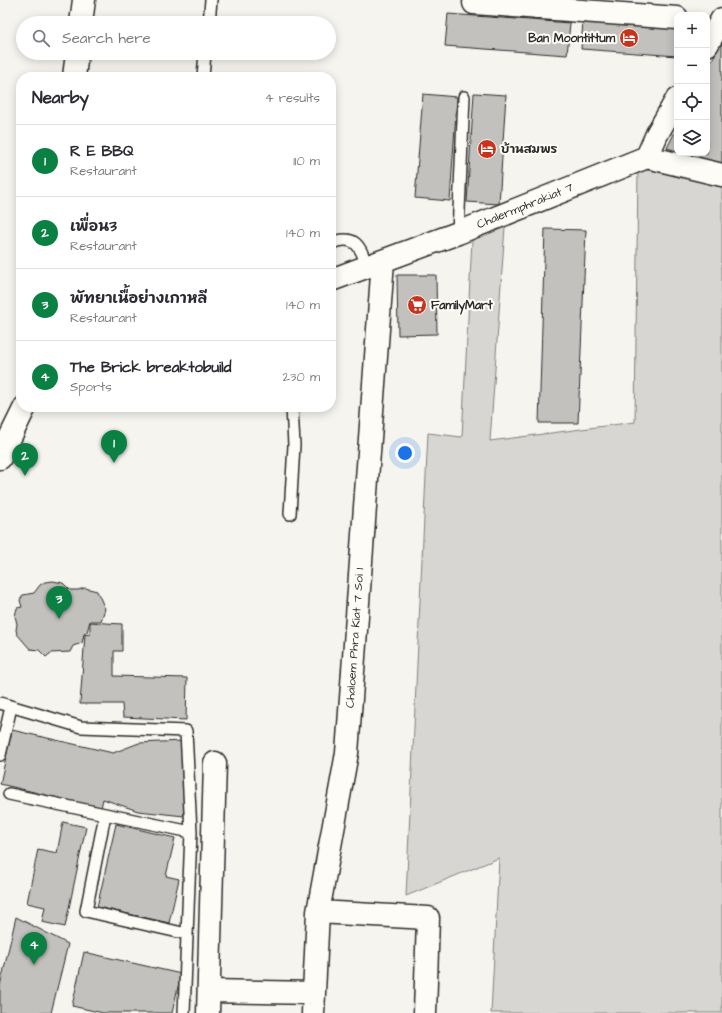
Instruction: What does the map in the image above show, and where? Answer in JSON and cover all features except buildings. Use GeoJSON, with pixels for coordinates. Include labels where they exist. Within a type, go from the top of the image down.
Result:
{"type":"FeatureCollection","features":[{"type":"Feature","properties":{"kind":"street"},"geometry":{"type":"LineString","coordinates":[[82,16],[84,0]]}},
{"type":"Feature","properties":{"kind":"street"},"geometry":{"type":"LineString","coordinates":[[474,3],[674,18]]}},
{"type":"Feature","properties":{"kind":"street"},"geometry":{"type":"LineString","coordinates":[[710,38],[717,20]]}},
{"type":"Feature","properties":{"kind":"street"},"geometry":{"type":"LineString","coordinates":[[75,72],[76,60]]}},
{"type":"Feature","properties":{"kind":"street"},"geometry":{"type":"LineString","coordinates":[[674,104],[657,134],[647,157],[722,175]]}},
{"type":"Feature","properties":{"kind":"street","name":"Chalermphrakiat 7"},"geometry":{"type":"LineString","coordinates":[[336,278],[458,233],[647,157]]}},
{"type":"Feature","properties":{"kind":"street","name":"Chaloem Phra Kiat 7 Soi 1"},"geometry":{"type":"LineString","coordinates":[[313,1003],[318,912],[347,753],[375,264]]}},
{"type":"Feature","properties":{"kind":"street"},"geometry":{"type":"LineString","coordinates":[[0,458],[23,412]]}},
{"type":"Feature","properties":{"kind":"street"},"geometry":{"type":"LineString","coordinates":[[208,1013],[215,763]]}},
{"type":"Feature","properties":{"kind":"street"},"geometry":{"type":"LineString","coordinates":[[318,912],[428,918],[425,1013]]}},
{"type":"Feature","properties":{"kind":"street"},"geometry":{"type":"LineString","coordinates":[[209,992],[313,1003]]}},
{"type":"Feature","properties":{"kind":"lane"},"geometry":{"type":"LineString","coordinates":[[210,16],[211,0]]}},
{"type":"Feature","properties":{"kind":"lane"},"geometry":{"type":"LineString","coordinates":[[203,72],[204,60]]}},
{"type":"Feature","properties":{"kind":"lane"},"geometry":{"type":"LineString","coordinates":[[458,233],[464,98]]}},
{"type":"Feature","properties":{"kind":"lane"},"geometry":{"type":"LineString","coordinates":[[336,241],[350,240],[357,244],[363,253],[375,264]]}},
{"type":"Feature","properties":{"kind":"lane"},"geometry":{"type":"LineString","coordinates":[[290,514],[294,445],[292,412]]}},
{"type":"Feature","properties":{"kind":"lane"},"geometry":{"type":"LineString","coordinates":[[0,703],[80,728],[186,731],[191,832],[184,1013]]}},
{"type":"Feature","properties":{"kind":"lane"},"geometry":{"type":"LineString","coordinates":[[0,755],[12,707]]}},
{"type":"Feature","properties":{"kind":"lane"},"geometry":{"type":"LineString","coordinates":[[9,794],[191,832]]}},
{"type":"Feature","properties":{"kind":"lane"},"geometry":{"type":"LineString","coordinates":[[105,815],[86,911],[187,934]]}},
{"type":"Feature","properties":{"kind":"shaded area"},"geometry":{"type":"Polygon","coordinates":[[[638,170],[674,171],[722,187],[722,1013],[491,1013],[499,858],[406,896],[428,433],[462,437],[472,240],[505,227],[490,441],[635,422],[638,170]]]}},
{"type":"Feature","properties":{"kind":"place","name":"Ban Moontittum"},"geometry":{"type":"Point","coordinates":[629,38]}},
{"type":"Feature","properties":{"kind":"place","name":"บ้านสมพร"},"geometry":{"type":"Point","coordinates":[487,149]}},
{"type":"Feature","properties":{"kind":"place","name":"FamilyMart"},"geometry":{"type":"Point","coordinates":[417,305]}},
{"type":"Feature","properties":{"kind":"place","name":"R E BBQ"},"geometry":{"type":"Point","coordinates":[114,463]}},
{"type":"Feature","properties":{"kind":"place","name":"เพื่อน3"},"geometry":{"type":"Point","coordinates":[25,476]}},
{"type":"Feature","properties":{"kind":"place","name":"พัทยาเนื้อย่างเกาหลี"},"geometry":{"type":"Point","coordinates":[59,619]}},
{"type":"Feature","properties":{"kind":"place","name":"The Brick breaktobuild"},"geometry":{"type":"Point","coordinates":[34,965]}}]}
